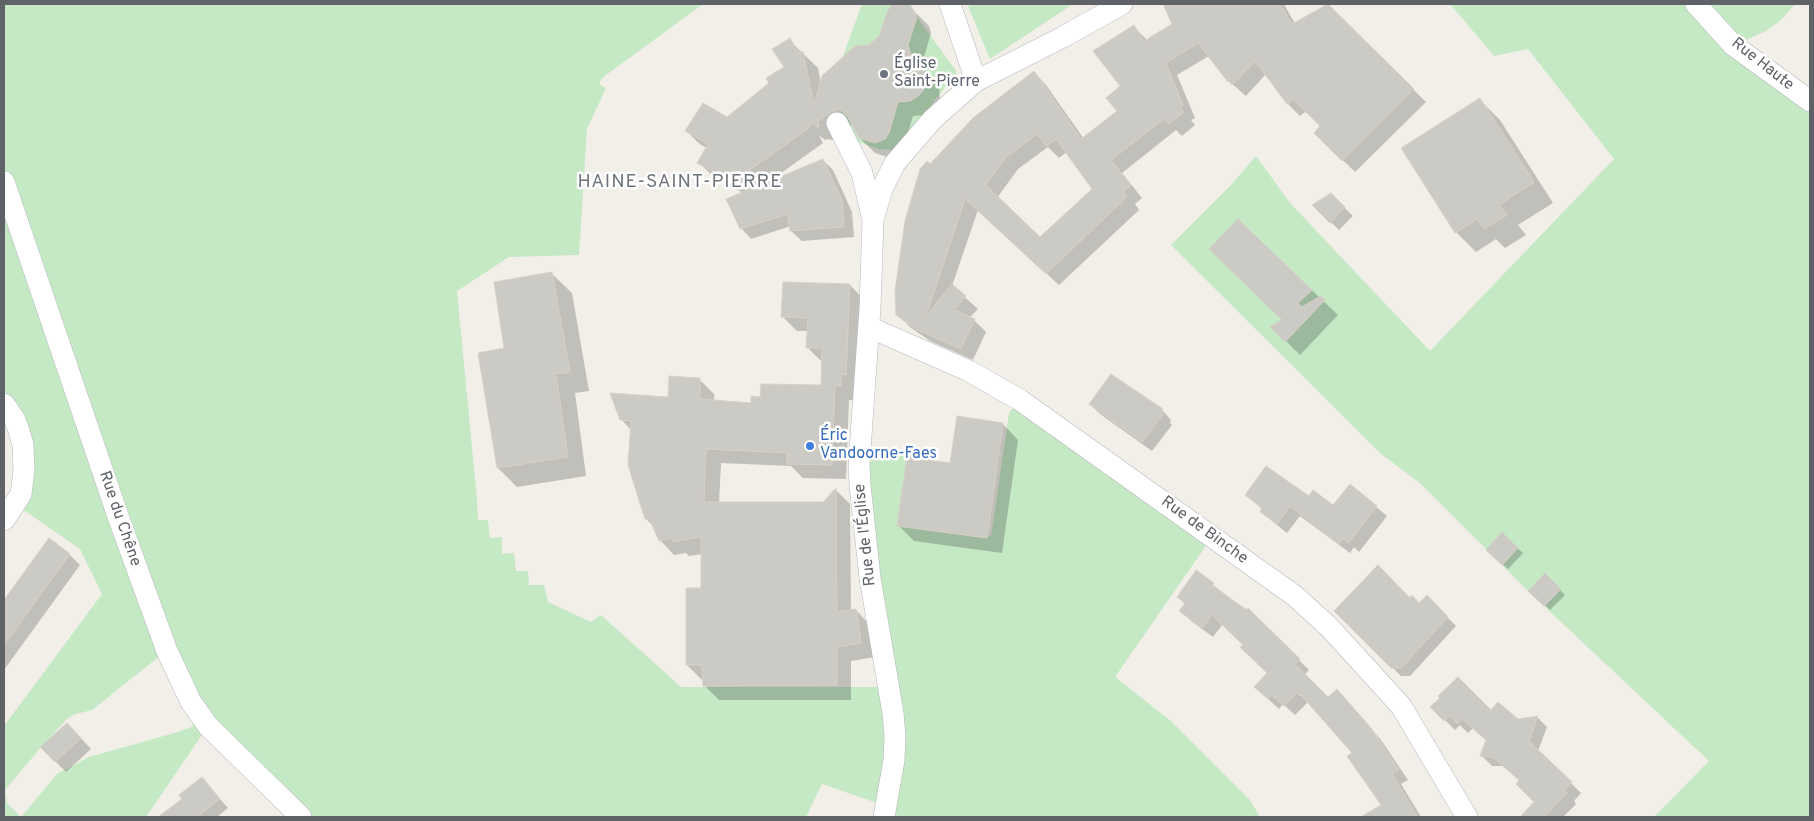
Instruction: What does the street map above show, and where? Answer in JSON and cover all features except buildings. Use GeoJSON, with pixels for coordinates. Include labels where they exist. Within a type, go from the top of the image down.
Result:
{"type":"FeatureCollection","features":[{"type":"Feature","properties":{"kind":"street"},"geometry":{"type":"LineString","coordinates":[[950,4],[976,81]]}},
{"type":"Feature","properties":{"kind":"street","name":"Rue de l'Église"},"geometry":{"type":"LineString","coordinates":[[884,817],[894,760],[895,736],[871,584],[859,464],[869,327],[873,220],[882,189],[895,163],[933,119],[976,81],[1063,37],[1122,4]]}},
{"type":"Feature","properties":{"kind":"street","name":"Rue Haute"},"geometry":{"type":"LineString","coordinates":[[1696,4],[1734,45],[1810,101]]}},
{"type":"Feature","properties":{"kind":"street","name":"Rue de l'Église"},"geometry":{"type":"LineString","coordinates":[[837,124],[862,173],[873,220]]}},
{"type":"Feature","properties":{"kind":"street","name":"Rue du Chêne"},"geometry":{"type":"LineString","coordinates":[[4,182],[119,518],[167,651],[191,702],[208,726],[301,817]]}},
{"type":"Feature","properties":{"kind":"street","name":"Rue de Binche"},"geometry":{"type":"LineString","coordinates":[[869,327],[963,368],[1020,400],[1295,596],[1329,627],[1401,706],[1467,817]]}},
{"type":"Feature","properties":{"kind":"street"},"geometry":{"type":"LineString","coordinates":[[4,404],[15,420],[23,445],[21,494],[9,512]]}},
{"type":"Feature","properties":{"kind":"green space"},"geometry":{"type":"Polygon","coordinates":[[[4,4],[703,4],[602,78],[599,84],[606,88],[587,129],[579,255],[509,257],[457,291],[478,520],[488,520],[490,538],[502,537],[502,554],[514,553],[516,571],[528,571],[529,585],[544,585],[548,602],[591,622],[601,615],[681,687],[887,687],[860,449],[912,455],[903,523],[991,536],[1009,413],[1020,400],[1212,537],[1115,677],[1171,721],[1250,800],[1260,817],[884,817],[886,806],[822,784],[806,817],[301,817],[208,726],[146,817],[21,817],[4,817],[4,726],[102,594],[80,549],[15,504],[23,481],[4,404],[4,4]],[[166,651],[92,710],[68,718],[5,790],[7,803],[21,817],[57,774],[89,757],[193,726],[191,702],[166,651]]]}},
{"type":"Feature","properties":{"kind":"green space"},"geometry":{"type":"Polygon","coordinates":[[[862,4],[911,5],[917,17],[957,72],[907,136],[893,150],[878,149],[850,139],[842,119],[838,70],[862,4]]]}},
{"type":"Feature","properties":{"kind":"green space"},"geometry":{"type":"Polygon","coordinates":[[[977,4],[1073,4],[990,59],[968,6],[977,4]]]}},
{"type":"Feature","properties":{"kind":"green space"},"geometry":{"type":"Polygon","coordinates":[[[1450,4],[1795,4],[1781,20],[1766,31],[1734,45],[1810,101],[1810,817],[1654,817],[1709,761],[1528,591],[1421,484],[1380,453],[1171,245],[1230,186],[1256,156],[1290,203],[1430,351],[1614,159],[1528,49],[1494,56],[1450,4]]]}},
{"type":"Feature","properties":{"kind":"place","name":"Église Saint-Pierre"},"geometry":{"type":"Point","coordinates":[884,74]}},
{"type":"Feature","properties":{"kind":"place","name":"Éric Vandoorne-Faes"},"geometry":{"type":"Point","coordinates":[810,446]}},
{"type":"Feature","properties":{"kind":"district","name":"HAINE-SAINT-PIERRE"},"geometry":{"type":"Point","coordinates":[680,183]}}]}
